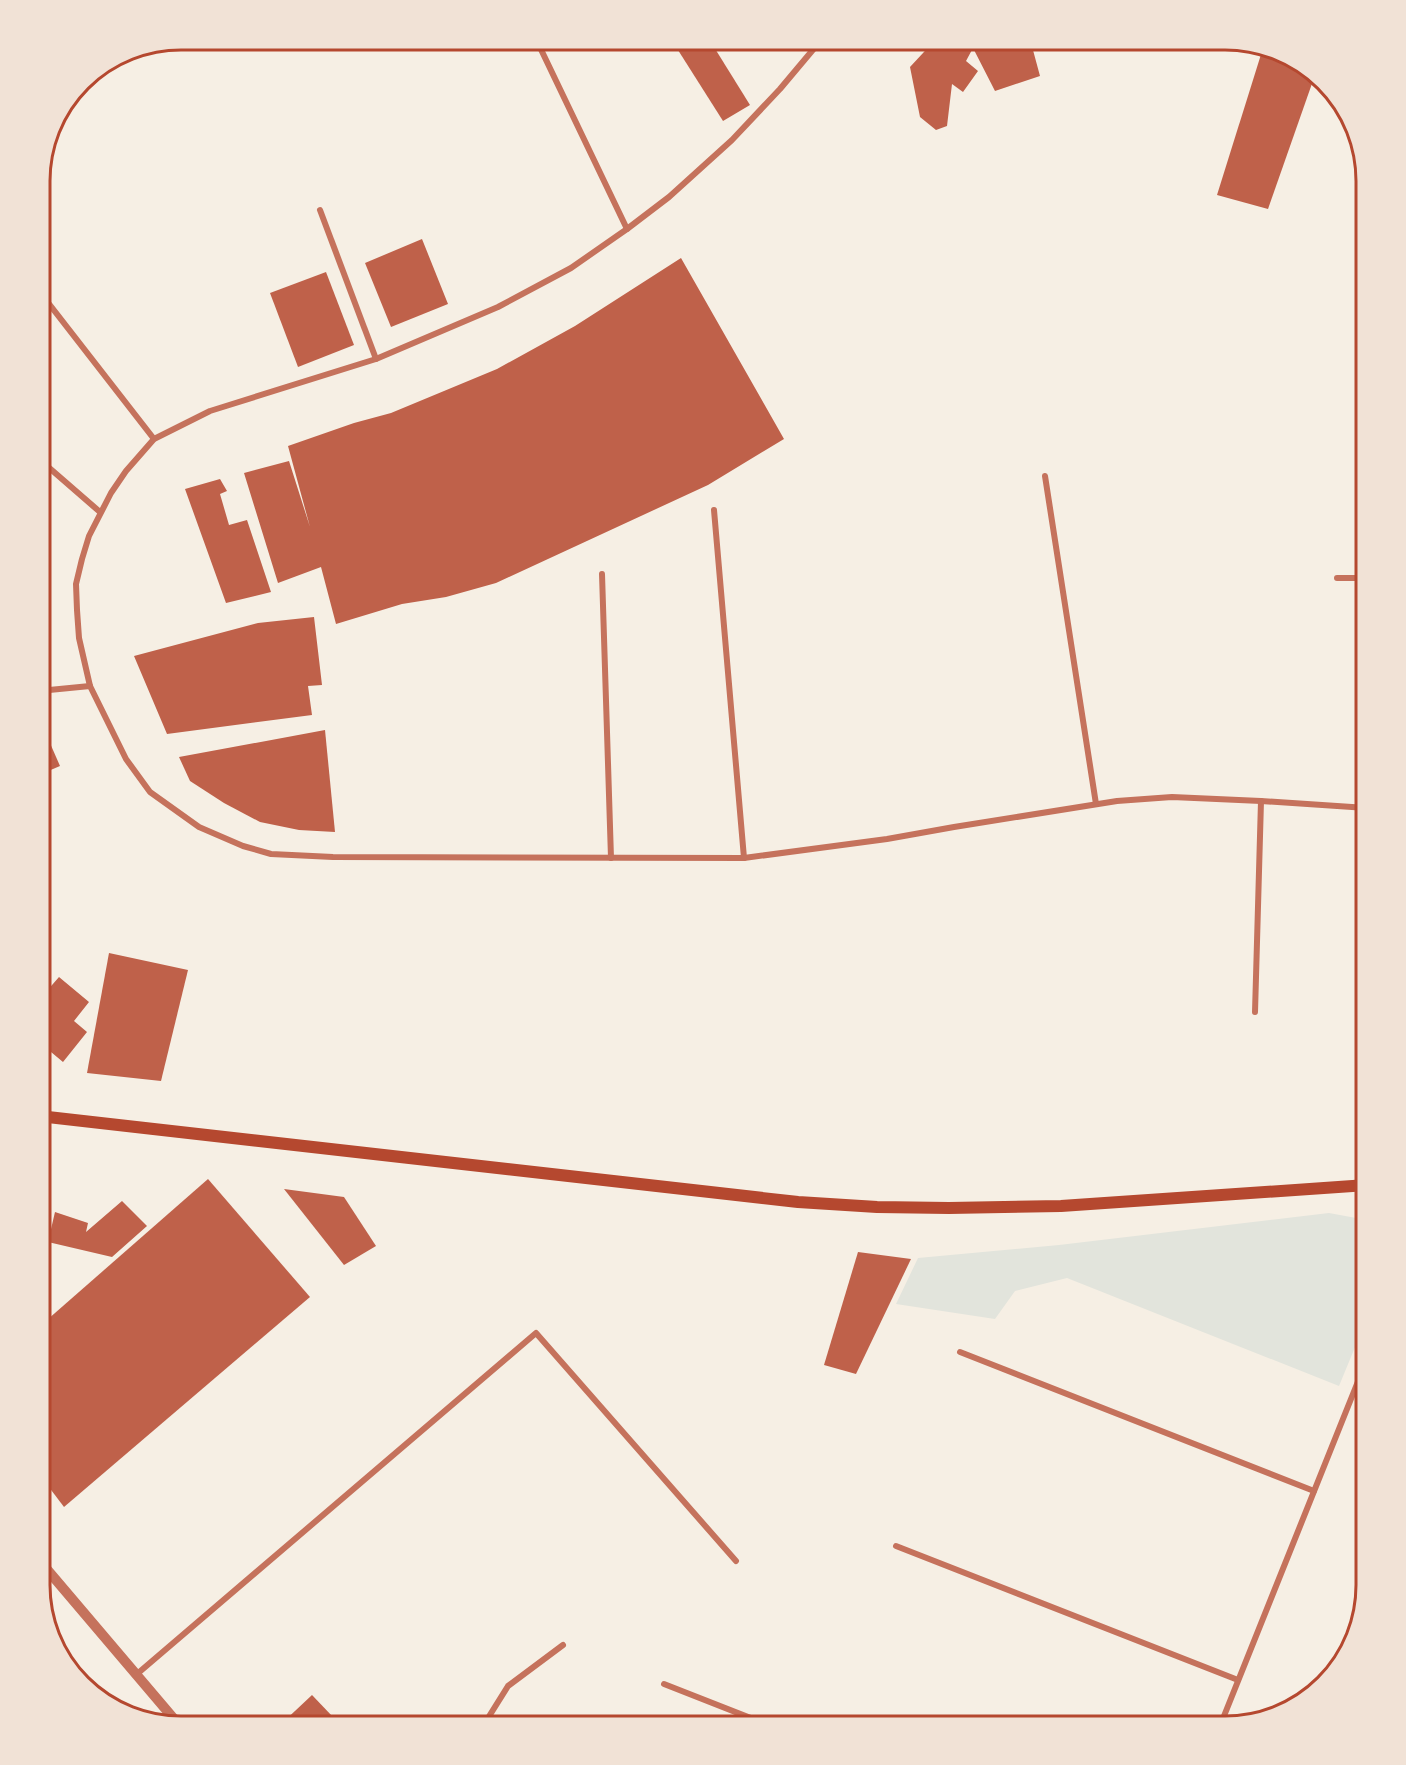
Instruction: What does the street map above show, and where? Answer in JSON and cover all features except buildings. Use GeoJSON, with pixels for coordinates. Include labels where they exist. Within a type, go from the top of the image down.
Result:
{"type":"FeatureCollection","features":[{"type":"Feature","properties":{"kind":"main road"},"geometry":{"type":"LineString","coordinates":[[50,1117],[775,1199],[877,1207],[1062,1206],[1356,1186]]}},
{"type":"Feature","properties":{"kind":"street"},"geometry":{"type":"LineString","coordinates":[[541,50],[627,229]]}},
{"type":"Feature","properties":{"kind":"street"},"geometry":{"type":"LineString","coordinates":[[808,50],[780,89],[732,140],[669,197],[571,268],[508,301],[376,359],[210,411],[154,439],[126,471],[100,512],[89,536],[76,584],[79,638],[90,686],[126,759],[150,792],[199,827],[243,846],[271,854],[313,856],[744,858],[887,839],[1096,804],[1172,797],[1356,807]]}},
{"type":"Feature","properties":{"kind":"street"},"geometry":{"type":"LineString","coordinates":[[320,210],[376,359]]}},
{"type":"Feature","properties":{"kind":"street"},"geometry":{"type":"LineString","coordinates":[[50,305],[154,439]]}},
{"type":"Feature","properties":{"kind":"street"},"geometry":{"type":"LineString","coordinates":[[50,469],[100,512]]}},
{"type":"Feature","properties":{"kind":"street"},"geometry":{"type":"LineString","coordinates":[[1045,476],[1096,804]]}},
{"type":"Feature","properties":{"kind":"street"},"geometry":{"type":"LineString","coordinates":[[714,510],[744,858]]}},
{"type":"Feature","properties":{"kind":"street"},"geometry":{"type":"LineString","coordinates":[[602,574],[610,858]]}},
{"type":"Feature","properties":{"kind":"street"},"geometry":{"type":"LineString","coordinates":[[1337,578],[1356,578]]}},
{"type":"Feature","properties":{"kind":"street"},"geometry":{"type":"LineString","coordinates":[[50,690],[90,686]]}},
{"type":"Feature","properties":{"kind":"street"},"geometry":{"type":"LineString","coordinates":[[1255,1012],[1261,801]]}},
{"type":"Feature","properties":{"kind":"street"},"geometry":{"type":"LineString","coordinates":[[137,1674],[536,1333],[736,1560]]}},
{"type":"Feature","properties":{"kind":"street"},"geometry":{"type":"LineString","coordinates":[[960,1353],[1314,1491]]}},
{"type":"Feature","properties":{"kind":"street"},"geometry":{"type":"LineString","coordinates":[[1224,1716],[1356,1386]]}},
{"type":"Feature","properties":{"kind":"street"},"geometry":{"type":"LineString","coordinates":[[896,1546],[1238,1680]]}},
{"type":"Feature","properties":{"kind":"street"},"geometry":{"type":"LineString","coordinates":[[50,1573],[171,1715]]}},
{"type":"Feature","properties":{"kind":"street"},"geometry":{"type":"LineString","coordinates":[[489,1716],[508,1686],[563,1645]]}},
{"type":"Feature","properties":{"kind":"street"},"geometry":{"type":"LineString","coordinates":[[664,1684],[746,1716]]}},
{"type":"Feature","properties":{"kind":"shaded area"},"geometry":{"type":"Polygon","coordinates":[[[1329,1213],[1356,1218],[1356,1345],[1339,1386],[1067,1278],[1015,1291],[995,1319],[896,1304],[918,1258],[1059,1245],[1329,1213]]]}}]}
